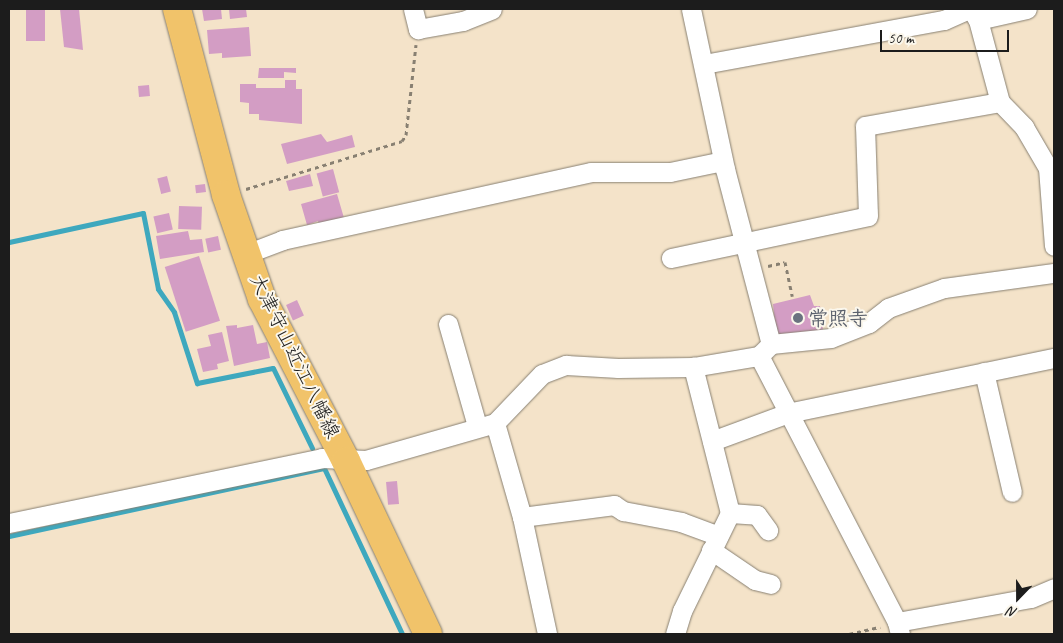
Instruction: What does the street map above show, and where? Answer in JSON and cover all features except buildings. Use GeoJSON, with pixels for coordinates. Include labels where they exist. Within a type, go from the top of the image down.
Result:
{"type":"FeatureCollection","features":[{"type":"Feature","properties":{"kind":"main road","name":"大津守山近江八幡線"},"geometry":{"type":"LineString","coordinates":[[177,9],[226,195],[262,298],[346,461],[428,634]]}},
{"type":"Feature","properties":{"kind":"street"},"geometry":{"type":"LineString","coordinates":[[413,9],[418,29],[463,21],[492,9]]}},
{"type":"Feature","properties":{"kind":"street"},"geometry":{"type":"LineString","coordinates":[[691,9],[723,161],[751,270],[765,350],[788,413],[898,628],[1031,598],[1054,588]]}},
{"type":"Feature","properties":{"kind":"street"},"geometry":{"type":"LineString","coordinates":[[704,64],[944,20],[972,12],[1027,9]]}},
{"type":"Feature","properties":{"kind":"street"},"geometry":{"type":"LineString","coordinates":[[972,12],[1000,102],[1047,152],[1054,246]]}},
{"type":"Feature","properties":{"kind":"street"},"geometry":{"type":"LineString","coordinates":[[670,258],[744,244],[868,216],[865,126],[1000,102]]}},
{"type":"Feature","properties":{"kind":"street"},"geometry":{"type":"LineString","coordinates":[[246,254],[282,240],[529,184],[591,172],[670,172],[723,161]]}},
{"type":"Feature","properties":{"kind":"street"},"geometry":{"type":"LineString","coordinates":[[9,524],[322,458],[346,461],[366,460],[486,425],[542,374],[566,365],[618,368],[693,367],[765,350],[831,338],[869,323],[888,308],[944,288],[1054,273]]}},
{"type":"Feature","properties":{"kind":"street"},"geometry":{"type":"LineString","coordinates":[[448,324],[522,516],[547,634]]}},
{"type":"Feature","properties":{"kind":"street"},"geometry":{"type":"LineString","coordinates":[[712,441],[788,413],[1054,358]]}},
{"type":"Feature","properties":{"kind":"street"},"geometry":{"type":"LineString","coordinates":[[676,634],[682,611],[730,513],[693,367]]}},
{"type":"Feature","properties":{"kind":"street"},"geometry":{"type":"LineString","coordinates":[[984,372],[1012,492]]}},
{"type":"Feature","properties":{"kind":"street"},"geometry":{"type":"LineString","coordinates":[[522,516],[614,505],[623,511],[680,522],[715,543],[755,580],[770,584]]}},
{"type":"Feature","properties":{"kind":"street"},"geometry":{"type":"LineString","coordinates":[[730,513],[757,515],[768,530]]}},
{"type":"Feature","properties":{"kind":"path"},"geometry":{"type":"LineString","coordinates":[[226,195],[402,141],[406,135],[418,29]]}},
{"type":"Feature","properties":{"kind":"path"},"geometry":{"type":"LineString","coordinates":[[751,270],[785,262],[792,296]]}},
{"type":"Feature","properties":{"kind":"path"},"geometry":{"type":"LineString","coordinates":[[850,634],[898,628]]}},
{"type":"Feature","properties":{"kind":"waterway"},"geometry":{"type":"LineString","coordinates":[[9,242],[143,213],[158,289],[174,312],[197,383],[273,368],[312,448]]}},
{"type":"Feature","properties":{"kind":"waterway"},"geometry":{"type":"LineString","coordinates":[[9,536],[324,468],[402,634]]}},
{"type":"Feature","properties":{"kind":"place","name":"常照寺"},"geometry":{"type":"Point","coordinates":[798,318]}}]}
